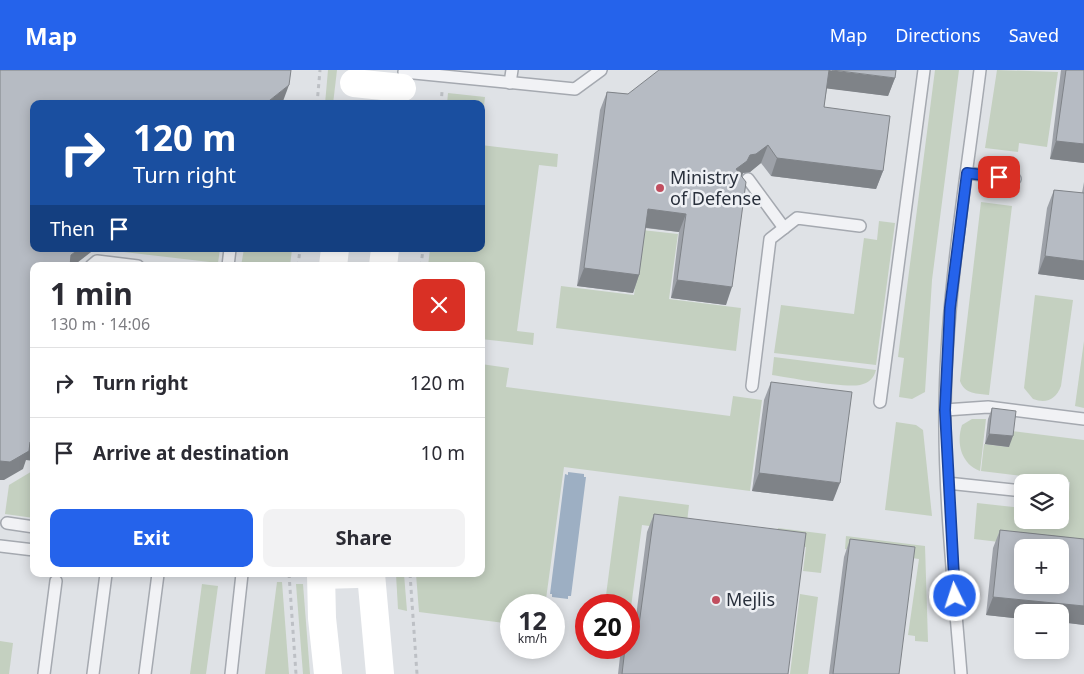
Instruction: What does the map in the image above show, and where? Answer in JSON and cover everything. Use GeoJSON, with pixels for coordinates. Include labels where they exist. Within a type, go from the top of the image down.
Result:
{"type":"FeatureCollection","features":[{"type":"Feature","properties":{"kind":"main road"},"geometry":{"type":"LineString","coordinates":[[353,86],[402,83]]}},
{"type":"Feature","properties":{"kind":"main road"},"geometry":{"type":"LineString","coordinates":[[319,577],[328,674]]}},
{"type":"Feature","properties":{"kind":"main road"},"geometry":{"type":"LineString","coordinates":[[371,577],[380,674]]}},
{"type":"Feature","properties":{"kind":"lane"},"geometry":{"type":"LineString","coordinates":[[510,82],[512,70]]}},
{"type":"Feature","properties":{"kind":"lane"},"geometry":{"type":"LineString","coordinates":[[402,83],[510,82],[575,89],[601,70]]}},
{"type":"Feature","properties":{"kind":"lane"},"geometry":{"type":"LineString","coordinates":[[880,402],[924,70]]}},
{"type":"Feature","properties":{"kind":"lane"},"geometry":{"type":"LineString","coordinates":[[961,674],[947,483],[945,410],[950,308],[980,70]]}},
{"type":"Feature","properties":{"kind":"lane"},"geometry":{"type":"LineString","coordinates":[[967,173],[1015,179]]}},
{"type":"Feature","properties":{"kind":"lane"},"geometry":{"type":"LineString","coordinates":[[748,179],[784,228]]}},
{"type":"Feature","properties":{"kind":"lane"},"geometry":{"type":"LineString","coordinates":[[752,386],[770,239],[797,218],[860,226]]}},
{"type":"Feature","properties":{"kind":"lane"},"geometry":{"type":"LineString","coordinates":[[945,410],[988,407],[1084,419]]}},
{"type":"Feature","properties":{"kind":"lane"},"geometry":{"type":"LineString","coordinates":[[947,483],[1014,490]]}},
{"type":"Feature","properties":{"kind":"lane"},"geometry":{"type":"LineString","coordinates":[[7,523],[30,526]]}},
{"type":"Feature","properties":{"kind":"lane"},"geometry":{"type":"LineString","coordinates":[[0,546],[30,550]]}},
{"type":"Feature","properties":{"kind":"lane"},"geometry":{"type":"LineString","coordinates":[[93,674],[106,577]]}},
{"type":"Feature","properties":{"kind":"lane"},"geometry":{"type":"LineString","coordinates":[[145,674],[158,577]]}},
{"type":"Feature","properties":{"kind":"lane"},"geometry":{"type":"LineString","coordinates":[[231,674],[242,577]]}},
{"type":"Feature","properties":{"kind":"lane"},"geometry":{"type":"LineString","coordinates":[[44,674],[56,581]]}},
{"type":"Feature","properties":{"kind":"path"},"geometry":{"type":"LineString","coordinates":[[317,100],[320,70]]}},
{"type":"Feature","properties":{"kind":"path"},"geometry":{"type":"LineString","coordinates":[[289,577],[296,674]]}},
{"type":"Feature","properties":{"kind":"path"},"geometry":{"type":"LineString","coordinates":[[410,577],[417,674]]}},
{"type":"Feature","properties":{"kind":"green space"},"geometry":{"type":"Polygon","coordinates":[[[328,70],[337,70],[333,100],[325,100],[328,70]]]}},
{"type":"Feature","properties":{"kind":"green space"},"geometry":{"type":"Polygon","coordinates":[[[935,70],[959,70],[932,280],[925,392],[912,399],[899,397],[904,358],[898,357],[935,70]]]}},
{"type":"Feature","properties":{"kind":"green space"},"geometry":{"type":"Polygon","coordinates":[[[997,70],[1058,72],[1047,147],[1019,143],[1018,152],[985,148],[997,70]]]}},
{"type":"Feature","properties":{"kind":"green space"},"geometry":{"type":"Polygon","coordinates":[[[448,93],[485,97],[485,100],[447,100],[448,93]]]}},
{"type":"Feature","properties":{"kind":"green space"},"geometry":{"type":"Polygon","coordinates":[[[485,145],[558,154],[557,167],[539,165],[517,331],[534,333],[533,345],[485,339],[485,262],[428,262],[430,252],[485,252],[485,145]]]}},
{"type":"Feature","properties":{"kind":"green space"},"geometry":{"type":"Polygon","coordinates":[[[981,202],[1012,206],[989,395],[968,391],[962,386],[960,381],[981,202]]]}},
{"type":"Feature","properties":{"kind":"green space"},"geometry":{"type":"Polygon","coordinates":[[[879,221],[895,223],[876,365],[774,353],[781,305],[854,314],[864,238],[877,240],[879,221]]]}},
{"type":"Feature","properties":{"kind":"green space"},"geometry":{"type":"Polygon","coordinates":[[[642,230],[678,234],[669,299],[741,308],[736,351],[556,328],[561,286],[634,295],[642,230]]]}},
{"type":"Feature","properties":{"kind":"green space"},"geometry":{"type":"Polygon","coordinates":[[[124,252],[220,252],[218,262],[124,252]]]}},
{"type":"Feature","properties":{"kind":"green space"},"geometry":{"type":"Polygon","coordinates":[[[243,252],[292,252],[290,262],[242,262],[243,252]]]}},
{"type":"Feature","properties":{"kind":"green space"},"geometry":{"type":"Polygon","coordinates":[[[1035,295],[1073,300],[1061,386],[1054,397],[1047,401],[1033,399],[1024,388],[1035,295]]]}},
{"type":"Feature","properties":{"kind":"green space"},"geometry":{"type":"Polygon","coordinates":[[[1084,341],[1084,408],[1075,406],[1084,341]]]}},
{"type":"Feature","properties":{"kind":"green space"},"geometry":{"type":"Polygon","coordinates":[[[774,357],[876,370],[871,380],[860,385],[830,384],[772,375],[774,357]]]}},
{"type":"Feature","properties":{"kind":"green space"},"geometry":{"type":"Polygon","coordinates":[[[485,365],[509,368],[506,387],[730,416],[733,396],[762,400],[750,491],[564,467],[547,594],[500,594],[500,623],[419,612],[416,577],[485,577],[485,365]]]}},
{"type":"Feature","properties":{"kind":"green space"},"geometry":{"type":"Polygon","coordinates":[[[972,419],[986,419],[980,471],[964,458],[960,446],[962,425],[972,419]]]}},
{"type":"Feature","properties":{"kind":"green space"},"geometry":{"type":"Polygon","coordinates":[[[896,422],[916,425],[923,430],[932,516],[885,510],[896,422]]]}},
{"type":"Feature","properties":{"kind":"green space"},"geometry":{"type":"Polygon","coordinates":[[[1011,431],[1084,440],[1084,552],[1069,550],[1069,539],[1014,539],[1014,544],[974,539],[977,503],[1014,507],[1014,529],[1069,529],[1069,474],[1014,475],[981,471],[984,444],[1009,447],[1011,431]]]}},
{"type":"Feature","properties":{"kind":"green space"},"geometry":{"type":"Polygon","coordinates":[[[30,472],[30,517],[5,514],[9,485],[30,472]]]}},
{"type":"Feature","properties":{"kind":"green space"},"geometry":{"type":"Polygon","coordinates":[[[619,496],[689,505],[686,531],[642,525],[633,594],[606,594],[619,496]]]}},
{"type":"Feature","properties":{"kind":"green space"},"geometry":{"type":"Polygon","coordinates":[[[778,528],[826,534],[821,573],[803,571],[806,547],[776,543],[778,528]]]}},
{"type":"Feature","properties":{"kind":"green space"},"geometry":{"type":"Polygon","coordinates":[[[846,536],[925,546],[928,642],[915,641],[915,636],[908,635],[919,559],[845,549],[846,536]]]}},
{"type":"Feature","properties":{"kind":"green space"},"geometry":{"type":"Polygon","coordinates":[[[396,577],[404,577],[407,611],[398,609],[396,577]]]}},
{"type":"Feature","properties":{"kind":"green space"},"geometry":{"type":"Polygon","coordinates":[[[277,582],[282,582],[289,674],[265,674],[277,582]]]}},
{"type":"Feature","properties":{"kind":"green space"},"geometry":{"type":"Polygon","coordinates":[[[202,584],[218,586],[206,674],[190,674],[202,584]]]}},
{"type":"Feature","properties":{"kind":"green space"},"geometry":{"type":"Polygon","coordinates":[[[296,584],[303,584],[310,674],[303,674],[296,584]]]}},
{"type":"Feature","properties":{"kind":"green space"},"geometry":{"type":"Polygon","coordinates":[[[800,594],[818,597],[808,674],[790,674],[800,594]]]}},
{"type":"Feature","properties":{"kind":"green space"},"geometry":{"type":"Polygon","coordinates":[[[0,641],[13,643],[9,674],[0,674],[0,641]]]}},
{"type":"Feature","properties":{"kind":"water"},"geometry":{"type":"Polygon","coordinates":[[[568,472],[584,474],[584,477],[586,477],[571,596],[568,596],[568,599],[565,599],[565,594],[550,594],[565,474],[568,475],[568,472]]]}},
{"type":"Feature","properties":{"kind":"building"},"geometry":{"type":"Polygon","coordinates":[[[0,70],[291,70],[289,85],[270,100],[30,100],[30,252],[75,252],[71,255],[70,262],[30,262],[29,451],[10,462],[0,461],[0,70]]]}},
{"type":"Feature","properties":{"kind":"building","name":"Ministry of Defense"},"geometry":{"type":"Polygon","coordinates":[[[659,70],[829,70],[824,107],[890,116],[883,171],[777,158],[768,145],[756,154],[750,155],[747,161],[736,169],[746,182],[732,287],[677,280],[686,214],[648,209],[639,275],[584,268],[607,92],[628,94],[659,70]]]}},
{"type":"Feature","properties":{"kind":"building"},"geometry":{"type":"Polygon","coordinates":[[[832,70],[896,70],[895,78],[832,70]]]}},
{"type":"Feature","properties":{"kind":"building"},"geometry":{"type":"Polygon","coordinates":[[[1066,70],[1084,70],[1084,144],[1056,141],[1066,70]]]}},
{"type":"Feature","properties":{"kind":"building"},"geometry":{"type":"Polygon","coordinates":[[[1054,190],[1084,193],[1084,261],[1045,256],[1054,190]]]}},
{"type":"Feature","properties":{"kind":"building"},"geometry":{"type":"Polygon","coordinates":[[[771,382],[852,392],[840,483],[759,473],[771,382]]]}},
{"type":"Feature","properties":{"kind":"building"},"geometry":{"type":"Polygon","coordinates":[[[992,408],[1016,411],[1013,436],[989,434],[992,408]]]}},
{"type":"Feature","properties":{"kind":"building","name":"Mejlis"},"geometry":{"type":"Polygon","coordinates":[[[654,514],[806,533],[788,674],[622,674],[624,659],[640,659],[640,617],[654,514]]]}},
{"type":"Feature","properties":{"kind":"building"},"geometry":{"type":"Polygon","coordinates":[[[1000,530],[1084,539],[1084,606],[993,597],[1000,530]]]}},
{"type":"Feature","properties":{"kind":"building"},"geometry":{"type":"Polygon","coordinates":[[[850,539],[915,547],[899,674],[833,674],[850,539]]]}},
{"type":"Feature","properties":{"kind":"place","name":"Ministry of Defense"},"geometry":{"type":"Point","coordinates":[660,188]}},
{"type":"Feature","properties":{"kind":"place","name":"Mejlis"},"geometry":{"type":"Point","coordinates":[716,600]}},
{"type":"Feature","properties":{"kind":"route"},"geometry":{"type":"LineString","coordinates":[[955,596],[947,483],[945,410],[950,308],[967,173],[999,177]]}}]}
